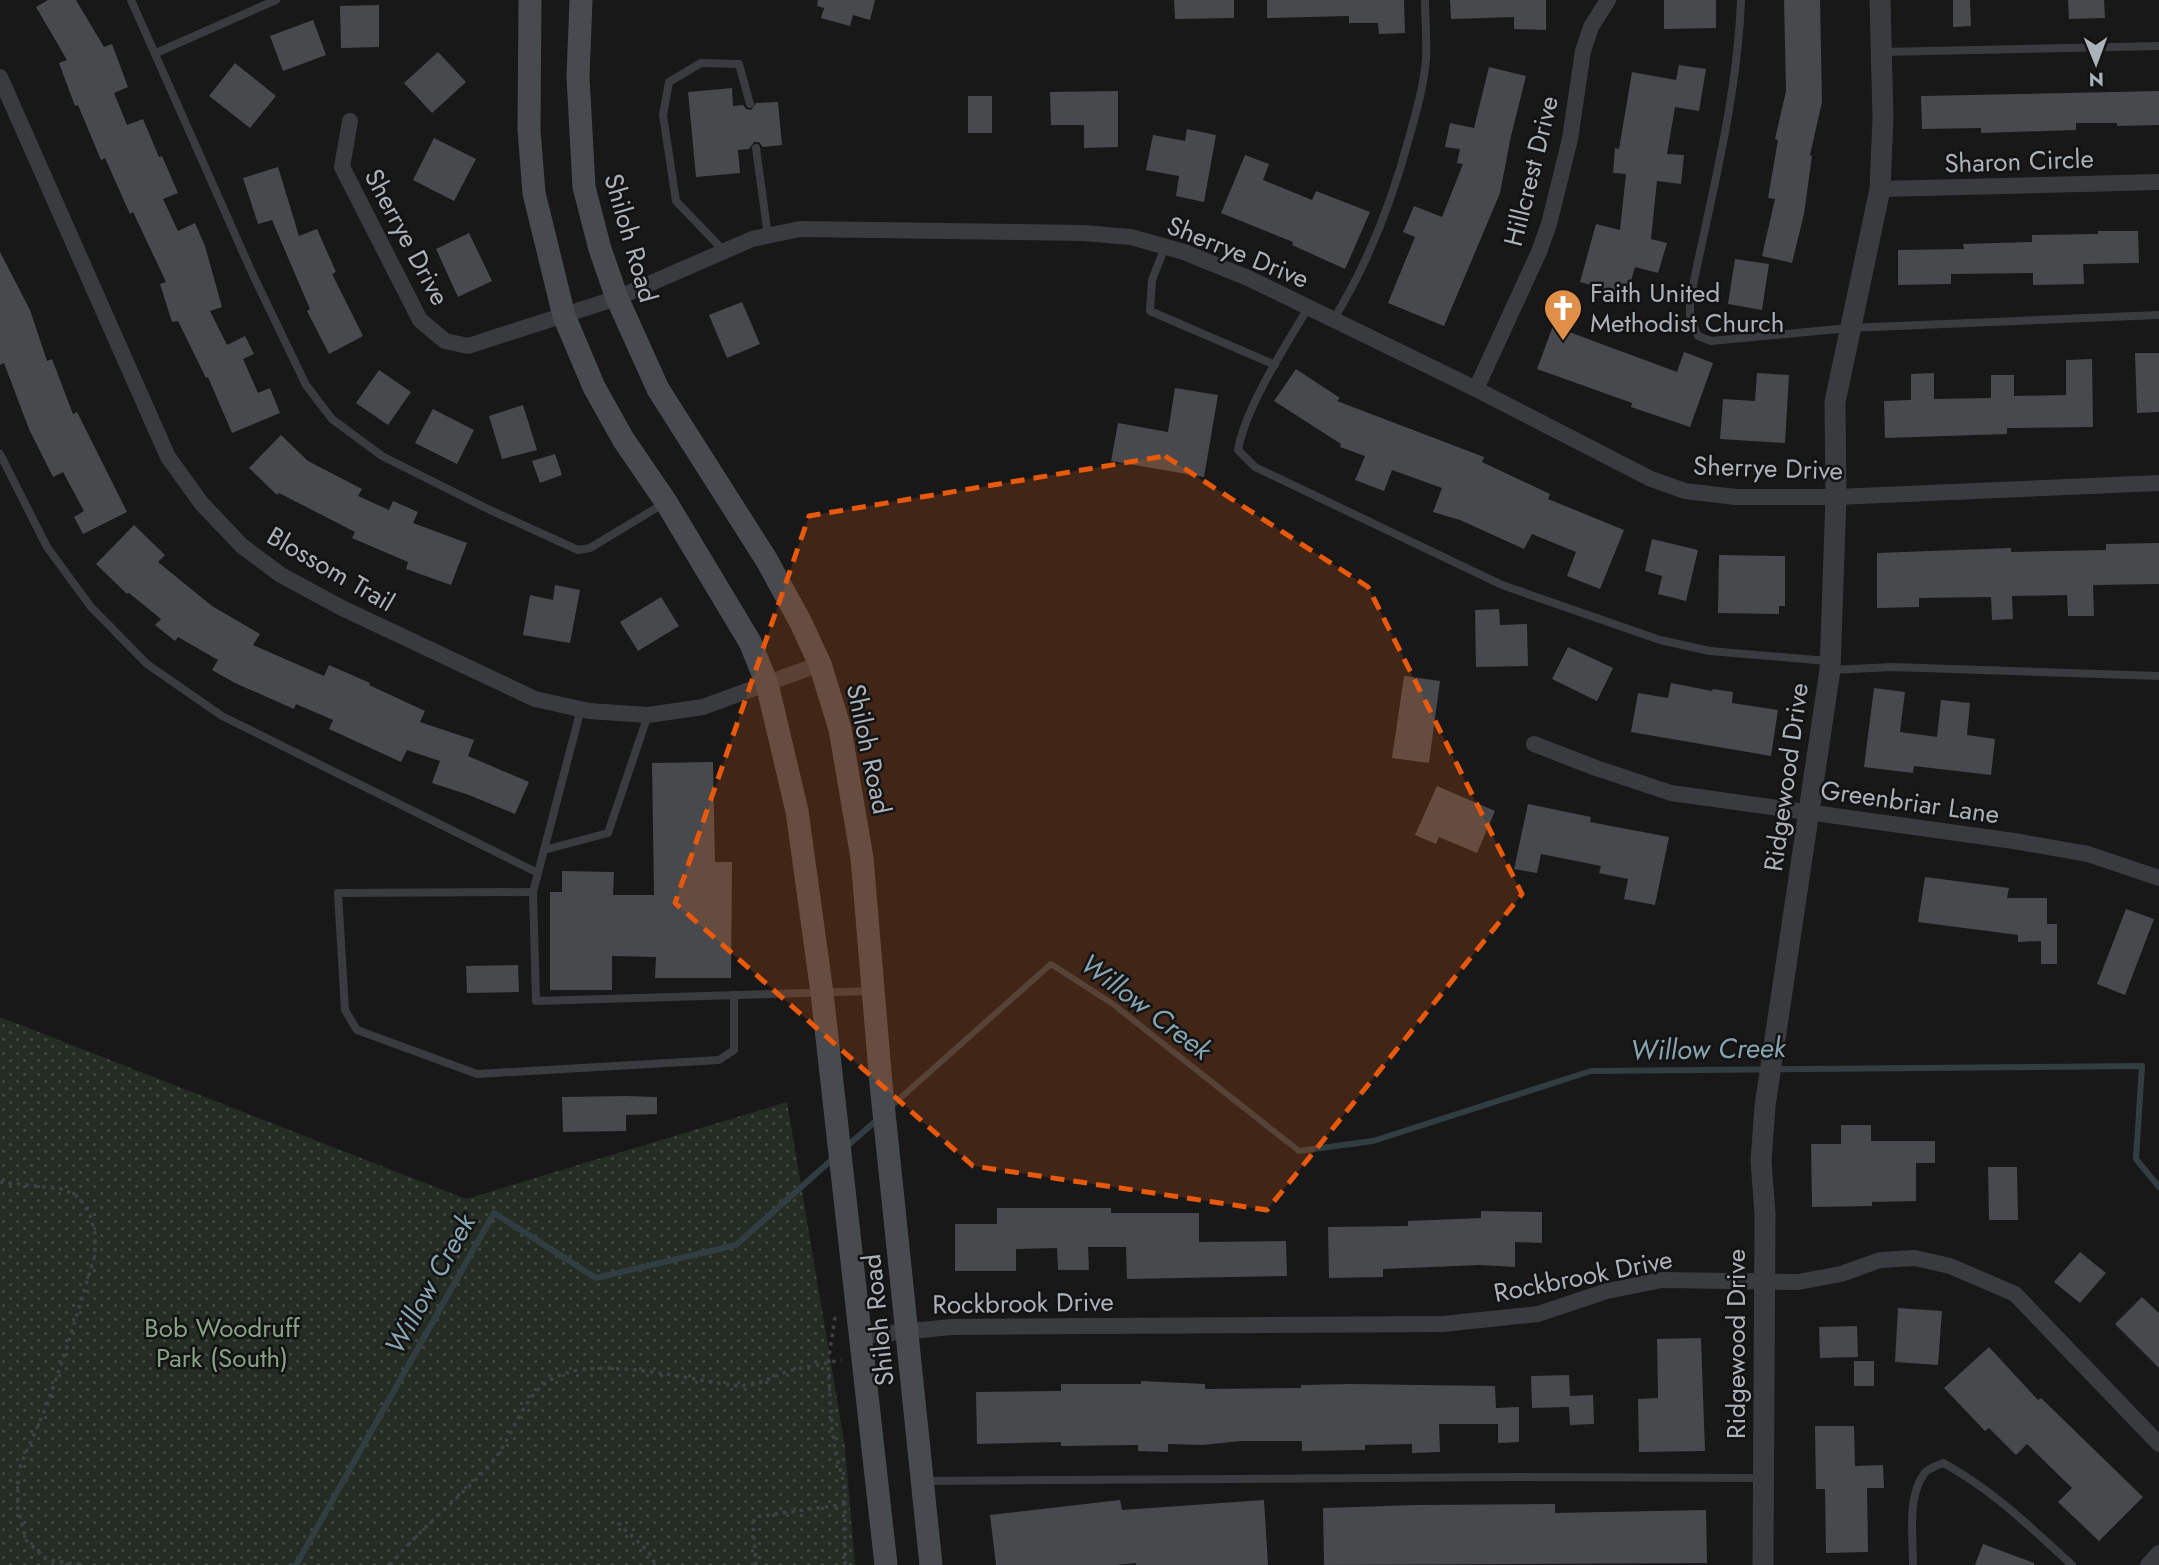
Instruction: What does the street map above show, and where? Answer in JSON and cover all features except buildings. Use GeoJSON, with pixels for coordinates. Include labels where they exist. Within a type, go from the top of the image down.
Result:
{"type":"FeatureCollection","features":[{"type":"Feature","properties":{"kind":"main road","name":"Shiloh Road"},"geometry":{"type":"LineString","coordinates":[[530,0],[529,130],[534,193],[564,316],[600,397],[623,439],[666,502],[750,642],[767,684],[797,811],[822,993],[886,1565]]}},
{"type":"Feature","properties":{"kind":"main road","name":"Shiloh Road"},"geometry":{"type":"LineString","coordinates":[[581,0],[578,78],[584,187],[600,249],[617,299],[658,389],[766,559],[800,621],[820,664],[840,729],[862,858],[878,1050],[931,1565]]}},
{"type":"Feature","properties":{"kind":"street","name":"Hillcrest Drive"},"geometry":{"type":"LineString","coordinates":[[1476,389],[1539,252],[1549,224],[1570,139],[1583,51],[1591,27],[1608,0]]}},
{"type":"Feature","properties":{"kind":"street","name":"Ridgewood Drive"},"geometry":{"type":"LineString","coordinates":[[1763,1565],[1765,1214],[1761,1161],[1767,1082],[1810,814],[1830,665],[1836,497],[1835,402],[1880,189],[1883,118],[1880,0]]}},
{"type":"Feature","properties":{"kind":"street","name":"Blossom Trail"},"geometry":{"type":"LineString","coordinates":[[0,77],[168,457],[202,505],[242,546],[281,575],[342,608],[535,699],[581,709],[648,715],[703,707],[820,664]]}},
{"type":"Feature","properties":{"kind":"street","name":"Sherrye Drive"},"geometry":{"type":"LineString","coordinates":[[351,121],[342,167],[419,320],[445,341],[468,346],[617,299],[752,239],[800,229],[1084,233],[1132,237],[1248,278],[1476,389],[1651,479],[1685,491],[1736,497],[1836,497],[2159,483]]}},
{"type":"Feature","properties":{"kind":"street","name":"Sharon Circle"},"geometry":{"type":"LineString","coordinates":[[1880,189],[2159,182]]}},
{"type":"Feature","properties":{"kind":"street","name":"Greenbriar Lane"},"geometry":{"type":"LineString","coordinates":[[1534,744],[1671,793],[2088,854],[2159,878]]}},
{"type":"Feature","properties":{"kind":"street","name":"Rockbrook Drive"},"geometry":{"type":"LineString","coordinates":[[860,1344],[908,1331],[952,1327],[1443,1324],[1538,1314],[1607,1291],[1662,1280],[1798,1282],[1841,1274],[1880,1260],[1915,1258],[1950,1266],[2015,1294],[2159,1444]]}},
{"type":"Feature","properties":{"kind":"street"},"geometry":{"type":"LineString","coordinates":[[2148,1565],[2159,1553]]}},
{"type":"Feature","properties":{"kind":"lane"},"geometry":{"type":"LineString","coordinates":[[131,0],[253,275],[306,385],[332,419],[382,456],[578,550],[590,548],[666,502]]}},
{"type":"Feature","properties":{"kind":"lane"},"geometry":{"type":"LineString","coordinates":[[156,54],[276,0]]}},
{"type":"Feature","properties":{"kind":"lane"},"geometry":{"type":"LineString","coordinates":[[1333,320],[1352,290],[1381,225],[1416,115],[1426,61],[1424,0]]}},
{"type":"Feature","properties":{"kind":"lane"},"geometry":{"type":"LineString","coordinates":[[1741,0],[1739,43],[1730,113],[1689,300],[1690,317],[1698,336],[1711,341],[1849,328],[2159,315]]}},
{"type":"Feature","properties":{"kind":"lane"},"geometry":{"type":"LineString","coordinates":[[1881,52],[2159,46]]}},
{"type":"Feature","properties":{"kind":"lane"},"geometry":{"type":"LineString","coordinates":[[724,251],[676,201],[663,115],[669,82],[701,63],[739,64],[750,104]]}},
{"type":"Feature","properties":{"kind":"lane"},"geometry":{"type":"LineString","coordinates":[[756,148],[768,236]]}},
{"type":"Feature","properties":{"kind":"lane"},"geometry":{"type":"LineString","coordinates":[[1165,247],[1152,280],[1150,311],[1275,365]]}},
{"type":"Feature","properties":{"kind":"lane"},"geometry":{"type":"LineString","coordinates":[[1308,307],[1241,433],[1238,450],[1255,467],[1502,585],[1660,640],[1710,651],[1830,665],[2159,676]]}},
{"type":"Feature","properties":{"kind":"lane"},"geometry":{"type":"LineString","coordinates":[[0,454],[47,547],[91,607],[147,664],[222,716],[538,873]]}},
{"type":"Feature","properties":{"kind":"lane"},"geometry":{"type":"LineString","coordinates":[[581,709],[533,892],[536,1000],[873,992]]}},
{"type":"Feature","properties":{"kind":"lane"},"geometry":{"type":"LineString","coordinates":[[544,850],[608,833],[648,715]]}},
{"type":"Feature","properties":{"kind":"lane"},"geometry":{"type":"LineString","coordinates":[[533,892],[338,893],[345,1010],[357,1030],[477,1074],[719,1060],[734,1050],[734,995]]}},
{"type":"Feature","properties":{"kind":"lane"},"geometry":{"type":"LineString","coordinates":[[1913,1565],[1916,1488],[1926,1471],[1943,1463],[1978,1484],[2072,1565]]}},
{"type":"Feature","properties":{"kind":"lane"},"geometry":{"type":"LineString","coordinates":[[923,1481],[1512,1476],[1763,1478]]}},
{"type":"Feature","properties":{"kind":"path"},"geometry":{"type":"LineString","coordinates":[[0,1182],[63,1189],[80,1198],[90,1215],[95,1233],[95,1255],[67,1347],[47,1405],[18,1471],[18,1509],[26,1540],[47,1560],[83,1565]]}},
{"type":"Feature","properties":{"kind":"path"},"geometry":{"type":"LineString","coordinates":[[390,1565],[489,1466],[507,1442],[536,1392],[550,1380],[579,1371],[635,1370],[741,1386],[756,1384],[788,1371],[828,1363],[860,1344]]}},
{"type":"Feature","properties":{"kind":"path"},"geometry":{"type":"LineString","coordinates":[[828,1363],[832,1428],[845,1487],[845,1565]]}},
{"type":"Feature","properties":{"kind":"path"},"geometry":{"type":"LineString","coordinates":[[756,1565],[753,1524],[755,1517],[845,1504]]}},
{"type":"Feature","properties":{"kind":"path"},"geometry":{"type":"LineString","coordinates":[[784,1511],[788,1518]]}},
{"type":"Feature","properties":{"kind":"path"},"geometry":{"type":"LineString","coordinates":[[618,1523],[648,1551],[656,1565]]}},
{"type":"Feature","properties":{"kind":"highlighted area"},"geometry":{"type":"Polygon","coordinates":[[[1165,456],[1368,587],[1522,894],[1267,1210],[973,1166],[675,903],[809,516],[1165,456]]]}},
{"type":"Feature","properties":{"kind":"green space","name":"Bob Woodruff Park (South)"},"geometry":{"type":"Polygon","coordinates":[[[0,1017],[466,1199],[787,1102],[845,1447],[855,1565],[0,1565],[0,1017]]]}},
{"type":"Feature","properties":{"kind":"waterway","name":"Willow Creek"},"geometry":{"type":"LineString","coordinates":[[888,1109],[1051,964],[1113,1004],[1299,1151],[1373,1141],[1591,1071],[2142,1066],[2136,1159],[2159,1187]]}},
{"type":"Feature","properties":{"kind":"waterway","name":"Willow Creek"},"geometry":{"type":"LineString","coordinates":[[846,1147],[878,1119]]}},
{"type":"Feature","properties":{"kind":"waterway","name":"Willow Creek"},"geometry":{"type":"LineString","coordinates":[[296,1565],[494,1213],[596,1278],[736,1245],[836,1156]]}},
{"type":"Feature","properties":{"kind":"place","name":"Faith United Methodist Church"},"geometry":{"type":"Point","coordinates":[1563,342]}}]}
